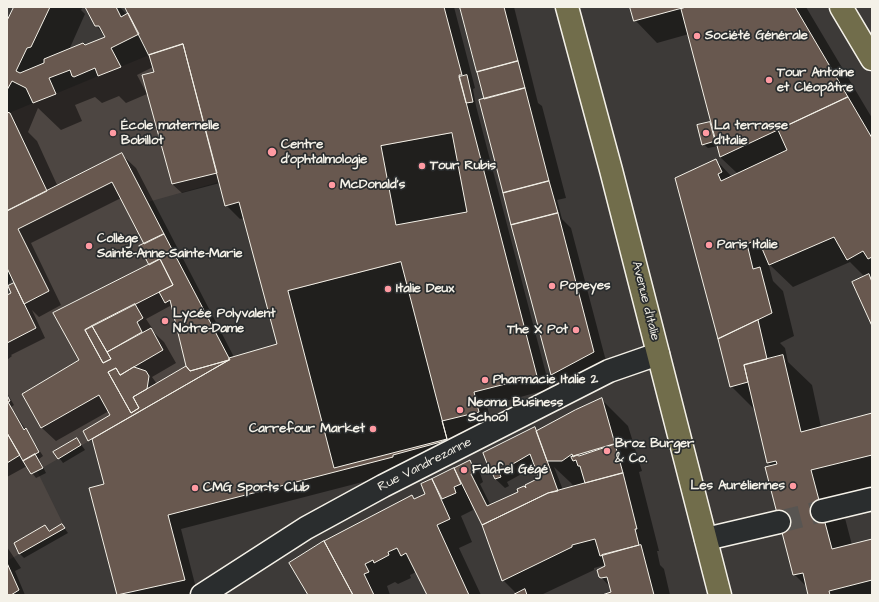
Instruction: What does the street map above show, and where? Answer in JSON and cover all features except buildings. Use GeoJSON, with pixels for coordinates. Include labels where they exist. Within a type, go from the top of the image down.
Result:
{"type":"FeatureCollection","features":[{"type":"Feature","properties":{"kind":"main road","name":"Avenue d'Italie"},"geometry":{"type":"LineString","coordinates":[[567,7],[720,595]]}},
{"type":"Feature","properties":{"kind":"main road"},"geometry":{"type":"LineString","coordinates":[[841,7],[872,59]]}},
{"type":"Feature","properties":{"kind":"street","name":"Rue Vandrezanne"},"geometry":{"type":"LineString","coordinates":[[202,595],[306,528],[383,486],[609,371],[658,354]]}},
{"type":"Feature","properties":{"kind":"street"},"geometry":{"type":"LineString","coordinates":[[822,511],[872,499]]}},
{"type":"Feature","properties":{"kind":"street"},"geometry":{"type":"LineString","coordinates":[[706,539],[779,522]]}},
{"type":"Feature","properties":{"kind":"shaded area"},"geometry":{"type":"Polygon","coordinates":[[[183,44],[219,182],[148,202],[230,360],[37,471],[65,528],[7,561],[7,343],[36,328],[7,268],[9,113],[149,55],[183,44]]]}},
{"type":"Feature","properties":{"kind":"tunnel"},"geometry":{"type":"LineString","coordinates":[[779,522],[822,511]]}},
{"type":"Feature","properties":{"kind":"place","name":"Société Générale"},"geometry":{"type":"Point","coordinates":[697,36]}},
{"type":"Feature","properties":{"kind":"place","name":"Tour Antoine et Cléopâtre"},"geometry":{"type":"Point","coordinates":[769,80]}},
{"type":"Feature","properties":{"kind":"place","name":"École maternelle Bobillot"},"geometry":{"type":"Point","coordinates":[113,133]}},
{"type":"Feature","properties":{"kind":"place","name":"La terrasse d'Italie"},"geometry":{"type":"Point","coordinates":[706,133]}},
{"type":"Feature","properties":{"kind":"place","name":"Centre d'ophtalmologie"},"geometry":{"type":"Point","coordinates":[272,152]}},
{"type":"Feature","properties":{"kind":"place","name":"Tour Rubis"},"geometry":{"type":"Point","coordinates":[422,166]}},
{"type":"Feature","properties":{"kind":"place","name":"McDonald's"},"geometry":{"type":"Point","coordinates":[332,185]}},
{"type":"Feature","properties":{"kind":"place","name":"Paris Italie"},"geometry":{"type":"Point","coordinates":[709,245]}},
{"type":"Feature","properties":{"kind":"place","name":"Collège Sainte-Anne-Sainte-Marie"},"geometry":{"type":"Point","coordinates":[89,246]}},
{"type":"Feature","properties":{"kind":"place","name":"Popeyes"},"geometry":{"type":"Point","coordinates":[552,286]}},
{"type":"Feature","properties":{"kind":"place","name":"Italie Deux"},"geometry":{"type":"Point","coordinates":[388,289]}},
{"type":"Feature","properties":{"kind":"place","name":"Lycée Polyvalent Notre-Dame"},"geometry":{"type":"Point","coordinates":[165,321]}},
{"type":"Feature","properties":{"kind":"place","name":"The X Pot"},"geometry":{"type":"Point","coordinates":[576,330]}},
{"type":"Feature","properties":{"kind":"place","name":"Pharmacie Italie 2"},"geometry":{"type":"Point","coordinates":[485,380]}},
{"type":"Feature","properties":{"kind":"place","name":"Neoma Business School"},"geometry":{"type":"Point","coordinates":[460,410]}},
{"type":"Feature","properties":{"kind":"place","name":"Carrefour Market"},"geometry":{"type":"Point","coordinates":[373,429]}},
{"type":"Feature","properties":{"kind":"place","name":"Broz Burger & Co."},"geometry":{"type":"Point","coordinates":[607,451]}},
{"type":"Feature","properties":{"kind":"place","name":"Falafel Gégé"},"geometry":{"type":"Point","coordinates":[464,470]}},
{"type":"Feature","properties":{"kind":"place","name":"Les Auréliennes"},"geometry":{"type":"Point","coordinates":[793,486]}},
{"type":"Feature","properties":{"kind":"place","name":"CMG Sports Club"},"geometry":{"type":"Point","coordinates":[195,488]}}]}
